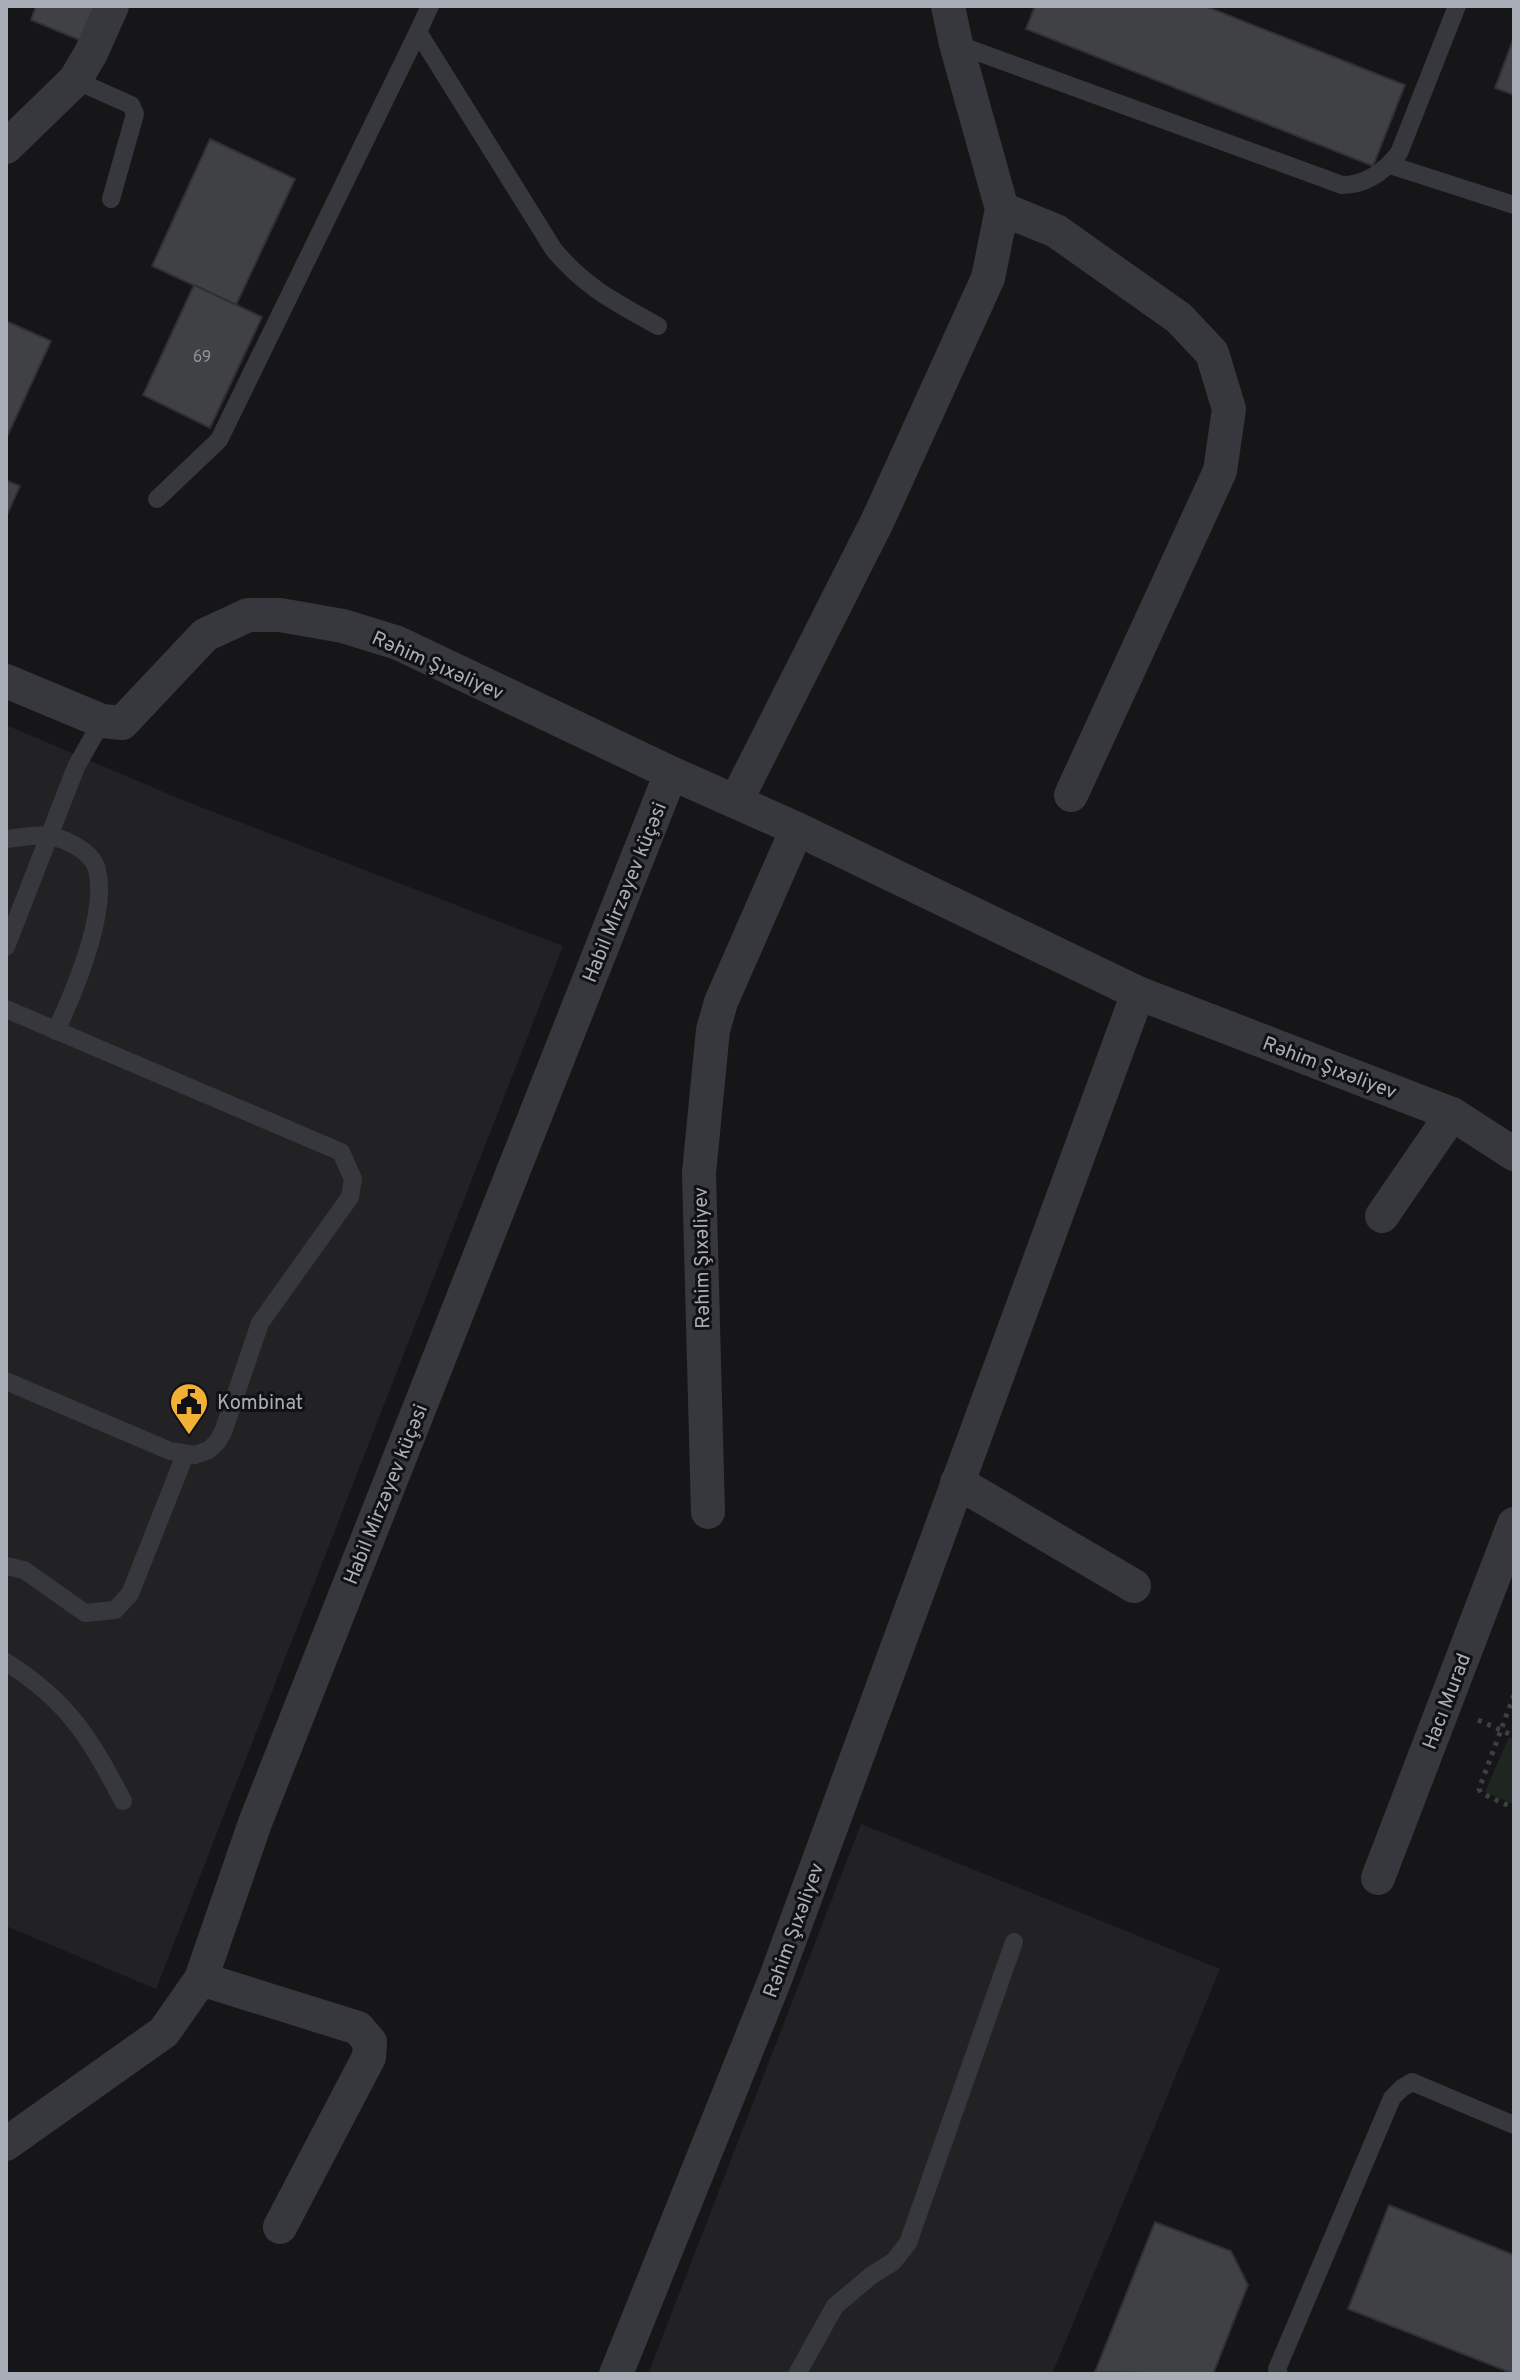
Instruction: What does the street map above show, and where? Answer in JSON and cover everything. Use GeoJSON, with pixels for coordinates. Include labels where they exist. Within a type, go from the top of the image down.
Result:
{"type":"FeatureCollection","features":[{"type":"Feature","properties":{"kind":"street"},"geometry":{"type":"LineString","coordinates":[[6,147],[75,80],[112,6]]}},
{"type":"Feature","properties":{"kind":"street"},"geometry":{"type":"LineString","coordinates":[[736,801],[878,520],[988,278],[1002,209],[948,6]]}},
{"type":"Feature","properties":{"kind":"street"},"geometry":{"type":"LineString","coordinates":[[1002,209],[1056,231],[1179,318],[1212,353],[1229,409],[1220,471],[1071,795]]}},
{"type":"Feature","properties":{"kind":"street","name":"Rəhim Şıxəliyev"},"geometry":{"type":"LineString","coordinates":[[102,721],[122,723],[205,635],[248,615],[280,615],[343,626],[398,643],[671,773],[797,829],[1138,993],[1452,1114],[1514,1154]]}},
{"type":"Feature","properties":{"kind":"street"},"geometry":{"type":"LineString","coordinates":[[6,681],[102,721]]}},
{"type":"Feature","properties":{"kind":"street","name":"Habil Mirzəyev küçəsi"},"geometry":{"type":"LineString","coordinates":[[11,2130],[164,2032],[201,1979],[255,1823],[671,773]]}},
{"type":"Feature","properties":{"kind":"street","name":"Rəhim Şıxəliyev"},"geometry":{"type":"LineString","coordinates":[[708,1512],[699,1173],[713,1030],[721,1002],[797,829]]}},
{"type":"Feature","properties":{"kind":"street","name":"Rəhim Şıxəliyev"},"geometry":{"type":"LineString","coordinates":[[616,2374],[776,1977],[1138,993]]}},
{"type":"Feature","properties":{"kind":"street"},"geometry":{"type":"LineString","coordinates":[[1382,1216],[1452,1114]]}},
{"type":"Feature","properties":{"kind":"street"},"geometry":{"type":"LineString","coordinates":[[957,1482],[1134,1586]]}},
{"type":"Feature","properties":{"kind":"street","name":"Hacı Murad"},"geometry":{"type":"LineString","coordinates":[[1378,1878],[1514,1524]]}},
{"type":"Feature","properties":{"kind":"street"},"geometry":{"type":"LineString","coordinates":[[201,1979],[358,2028],[370,2042],[369,2057],[280,2227]]}},
{"type":"Feature","properties":{"kind":"lane"},"geometry":{"type":"LineString","coordinates":[[157,499],[219,440],[430,6]]}},
{"type":"Feature","properties":{"kind":"lane"},"geometry":{"type":"LineString","coordinates":[[956,44],[1342,185],[1354,185],[1367,181],[1390,165],[1399,153],[1457,6]]}},
{"type":"Feature","properties":{"kind":"lane"},"geometry":{"type":"LineString","coordinates":[[418,32],[554,250],[574,274],[597,292],[658,326]]}},
{"type":"Feature","properties":{"kind":"lane"},"geometry":{"type":"LineString","coordinates":[[75,80],[131,105],[135,114],[111,199]]}},
{"type":"Feature","properties":{"kind":"lane"},"geometry":{"type":"LineString","coordinates":[[1390,165],[1514,205]]}},
{"type":"Feature","properties":{"kind":"lane"},"geometry":{"type":"LineString","coordinates":[[6,947],[76,767],[102,721]]}},
{"type":"Feature","properties":{"kind":"lane"},"geometry":{"type":"LineString","coordinates":[[6,839],[49,836],[83,849],[97,869],[98,904],[91,940],[81,976],[56,1031]]}},
{"type":"Feature","properties":{"kind":"lane"},"geometry":{"type":"LineString","coordinates":[[6,1009],[341,1152],[353,1179],[350,1197],[260,1323],[223,1432],[209,1450],[185,1455],[6,1381]]}},
{"type":"Feature","properties":{"kind":"lane"},"geometry":{"type":"LineString","coordinates":[[6,1566],[24,1570],[85,1613],[115,1610],[130,1594],[185,1455]]}},
{"type":"Feature","properties":{"kind":"lane"},"geometry":{"type":"LineString","coordinates":[[6,1662],[50,1693],[75,1720],[94,1746],[123,1801]]}},
{"type":"Feature","properties":{"kind":"lane"},"geometry":{"type":"LineString","coordinates":[[797,2374],[835,2306],[893,2262],[908,2243],[1014,1942]]}},
{"type":"Feature","properties":{"kind":"lane"},"geometry":{"type":"LineString","coordinates":[[1279,2374],[1277,2369],[1392,2098],[1412,2082],[1514,2125]]}},
{"type":"Feature","properties":{"kind":"path"},"geometry":{"type":"LineString","coordinates":[[1514,1695],[1479,1789],[1481,1793],[1514,1808]]}},
{"type":"Feature","properties":{"kind":"shaded area","name":"Kombinat"},"geometry":{"type":"Polygon","coordinates":[[[6,725],[185,801],[563,946],[156,1989],[6,1926],[6,725]]]}},
{"type":"Feature","properties":{"kind":"shaded area"},"geometry":{"type":"Polygon","coordinates":[[[1509,1737],[1514,1739],[1514,1804],[1485,1792],[1509,1737]]]}},
{"type":"Feature","properties":{"kind":"shaded area"},"geometry":{"type":"Polygon","coordinates":[[[861,1824],[1220,1969],[1052,2374],[648,2374],[861,1824]]]}},
{"type":"Feature","properties":{"kind":"building"},"geometry":{"type":"Polygon","coordinates":[[[36,6],[99,6],[84,42],[31,20],[36,6]]]}},
{"type":"Feature","properties":{"kind":"building"},"geometry":{"type":"Polygon","coordinates":[[[1035,6],[1205,6],[1405,85],[1373,166],[1026,29],[1035,6]]]}},
{"type":"Feature","properties":{"kind":"building"},"geometry":{"type":"Polygon","coordinates":[[[1514,37],[1514,95],[1495,88],[1514,37]]]}},
{"type":"Feature","properties":{"kind":"building"},"geometry":{"type":"Polygon","coordinates":[[[210,139],[295,179],[236,305],[152,266],[210,139]]]}},
{"type":"Feature","properties":{"kind":"building"},"geometry":{"type":"Polygon","coordinates":[[[194,285],[262,317],[210,428],[143,395],[194,285]]]}},
{"type":"Feature","properties":{"kind":"building"},"geometry":{"type":"Polygon","coordinates":[[[6,321],[51,341],[6,439],[6,321]]]}},
{"type":"Feature","properties":{"kind":"building"},"geometry":{"type":"Polygon","coordinates":[[[6,480],[20,486],[6,517],[6,480]]]}},
{"type":"Feature","properties":{"kind":"building"},"geometry":{"type":"Polygon","coordinates":[[[1389,2205],[1514,2255],[1514,2374],[1348,2309],[1389,2205]]]}},
{"type":"Feature","properties":{"kind":"building"},"geometry":{"type":"Polygon","coordinates":[[[1155,2222],[1231,2251],[1248,2285],[1213,2374],[1095,2372],[1155,2222]]]}},
{"type":"Feature","properties":{"kind":"place","name":"Kombinat"},"geometry":{"type":"Point","coordinates":[189,1436]}}]}
